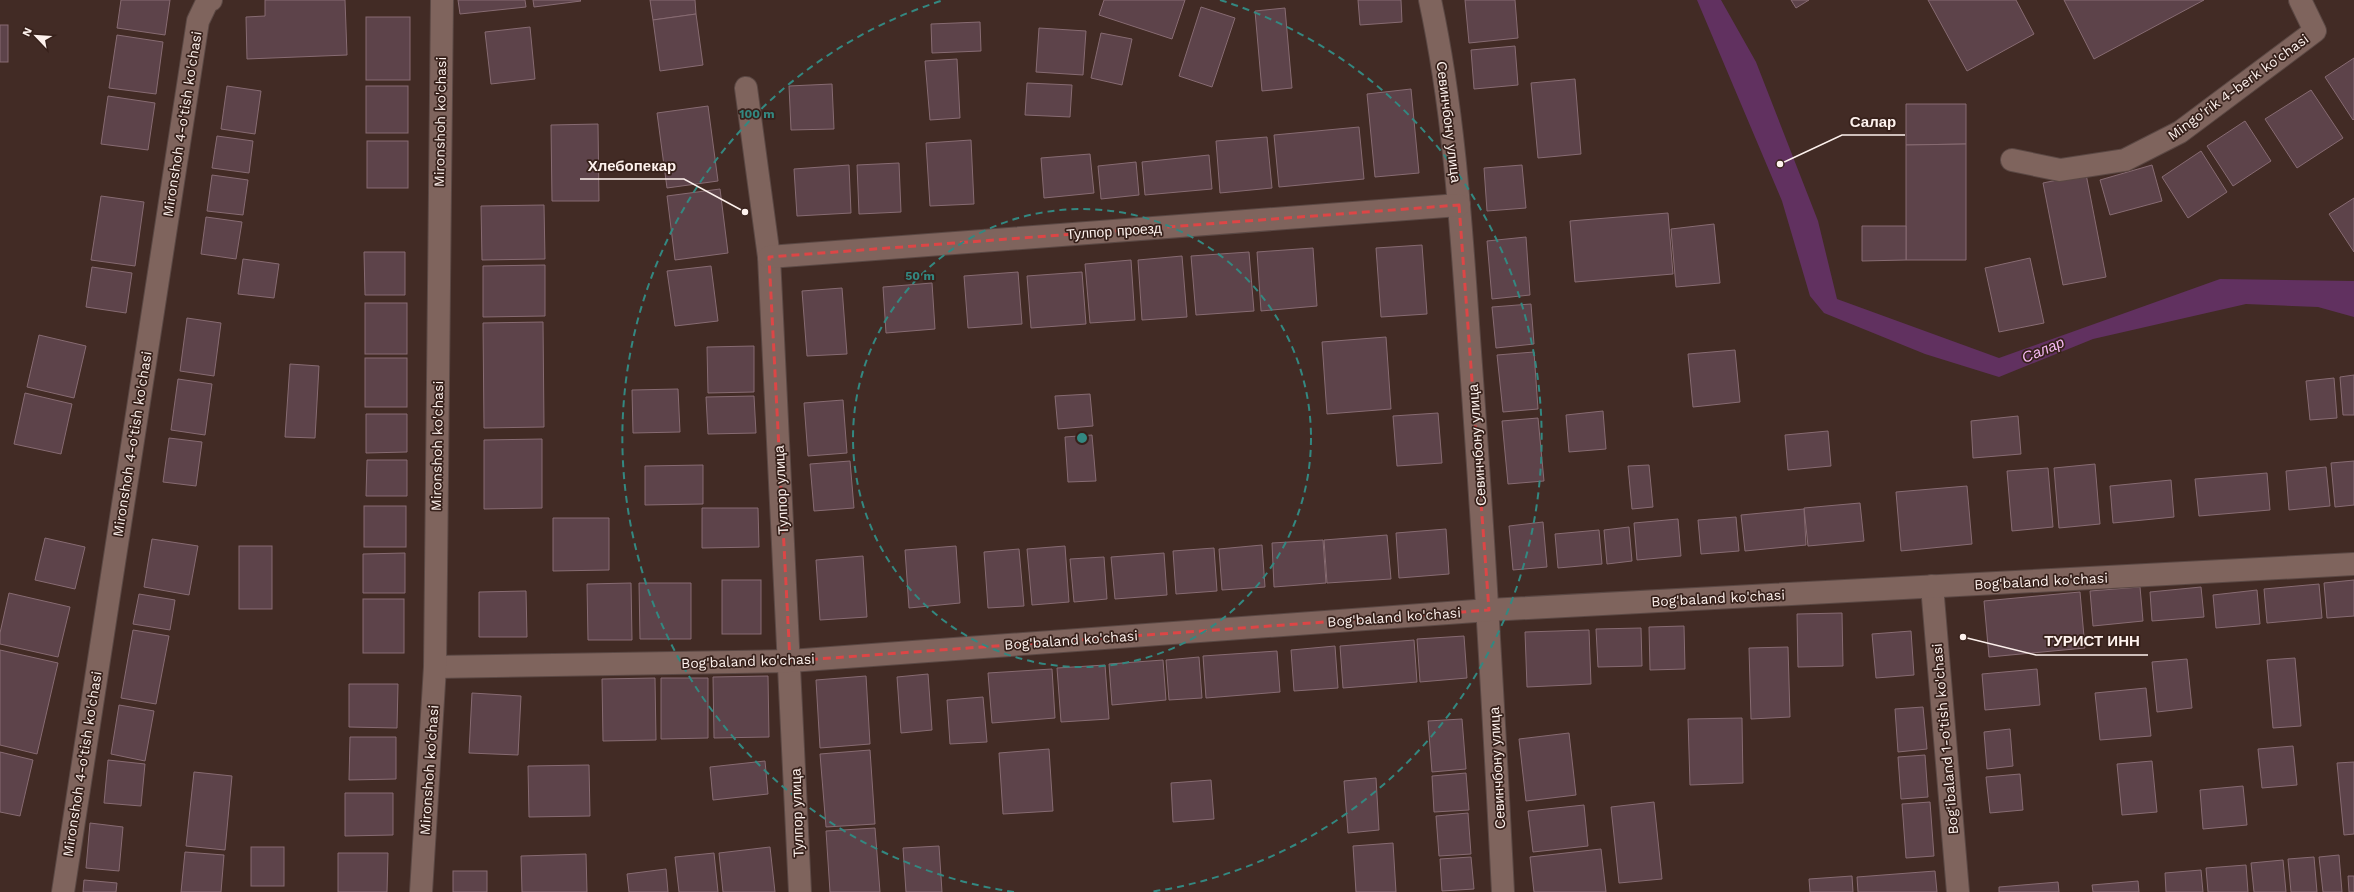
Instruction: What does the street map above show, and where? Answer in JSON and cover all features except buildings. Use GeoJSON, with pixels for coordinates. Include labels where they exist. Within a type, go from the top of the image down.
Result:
{"type":"FeatureCollection","features":[{"type":"Feature","properties":{"kind":"street","name":"Mironshoh 4-o'tish ko'chasi"},"geometry":{"type":"LineString","coordinates":[[63,892],[198,21],[207,2],[211,0]]}},
{"type":"Feature","properties":{"kind":"street","name":"Mironshoh ko'chasi"},"geometry":{"type":"LineString","coordinates":[[421,892],[435,667],[442,0]]}},
{"type":"Feature","properties":{"kind":"street","name":"Севинчбону улица"},"geometry":{"type":"LineString","coordinates":[[1430,0],[1437,35],[1459,205],[1489,610],[1502,892]]}},
{"type":"Feature","properties":{"kind":"street","name":"Mingo'rik 4-berk ko'chasi"},"geometry":{"type":"LineString","coordinates":[[2012,160],[2060,170],[2125,160],[2180,132],[2315,31],[2300,0]]}},
{"type":"Feature","properties":{"kind":"street","name":"Тулпор улица"},"geometry":{"type":"LineString","coordinates":[[746,88],[769,257],[790,661],[800,892]]}},
{"type":"Feature","properties":{"kind":"street","name":"Тулпор проезд"},"geometry":{"type":"LineString","coordinates":[[769,257],[1459,205]]}},
{"type":"Feature","properties":{"kind":"street","name":"Bog'baland ko'chasi"},"geometry":{"type":"LineString","coordinates":[[435,667],[790,661],[1489,610],[2354,564]]}},
{"type":"Feature","properties":{"kind":"street","name":"Bog'ibaland 1-o'tish ko'chasi"},"geometry":{"type":"LineString","coordinates":[[1932,586],[1958,892]]}},
{"type":"Feature","properties":{"kind":"highlighted area"},"geometry":{"type":"Polygon","coordinates":[[[1459,205],[1489,610],[790,661],[769,257],[1459,205]]]}},
{"type":"Feature","properties":{"kind":"water","name":"Салар"},"geometry":{"type":"Polygon","coordinates":[[[1697,0],[1721,0],[1756,62],[1818,221],[1837,299],[1999,358],[2220,279],[2354,281],[2354,317],[2318,307],[2246,304],[2093,339],[1999,377],[1925,354],[1824,313],[1810,296],[1782,201],[1697,0]]]}},
{"type":"Feature","properties":{"kind":"place","name":"Салар"},"geometry":{"type":"Point","coordinates":[1780,164]}},
{"type":"Feature","properties":{"kind":"place","name":"Хлебопекар"},"geometry":{"type":"Point","coordinates":[745,212]}},
{"type":"Feature","properties":{"kind":"place","name":"ТУРИСТ ИНН"},"geometry":{"type":"Point","coordinates":[1963,637]}}]}
